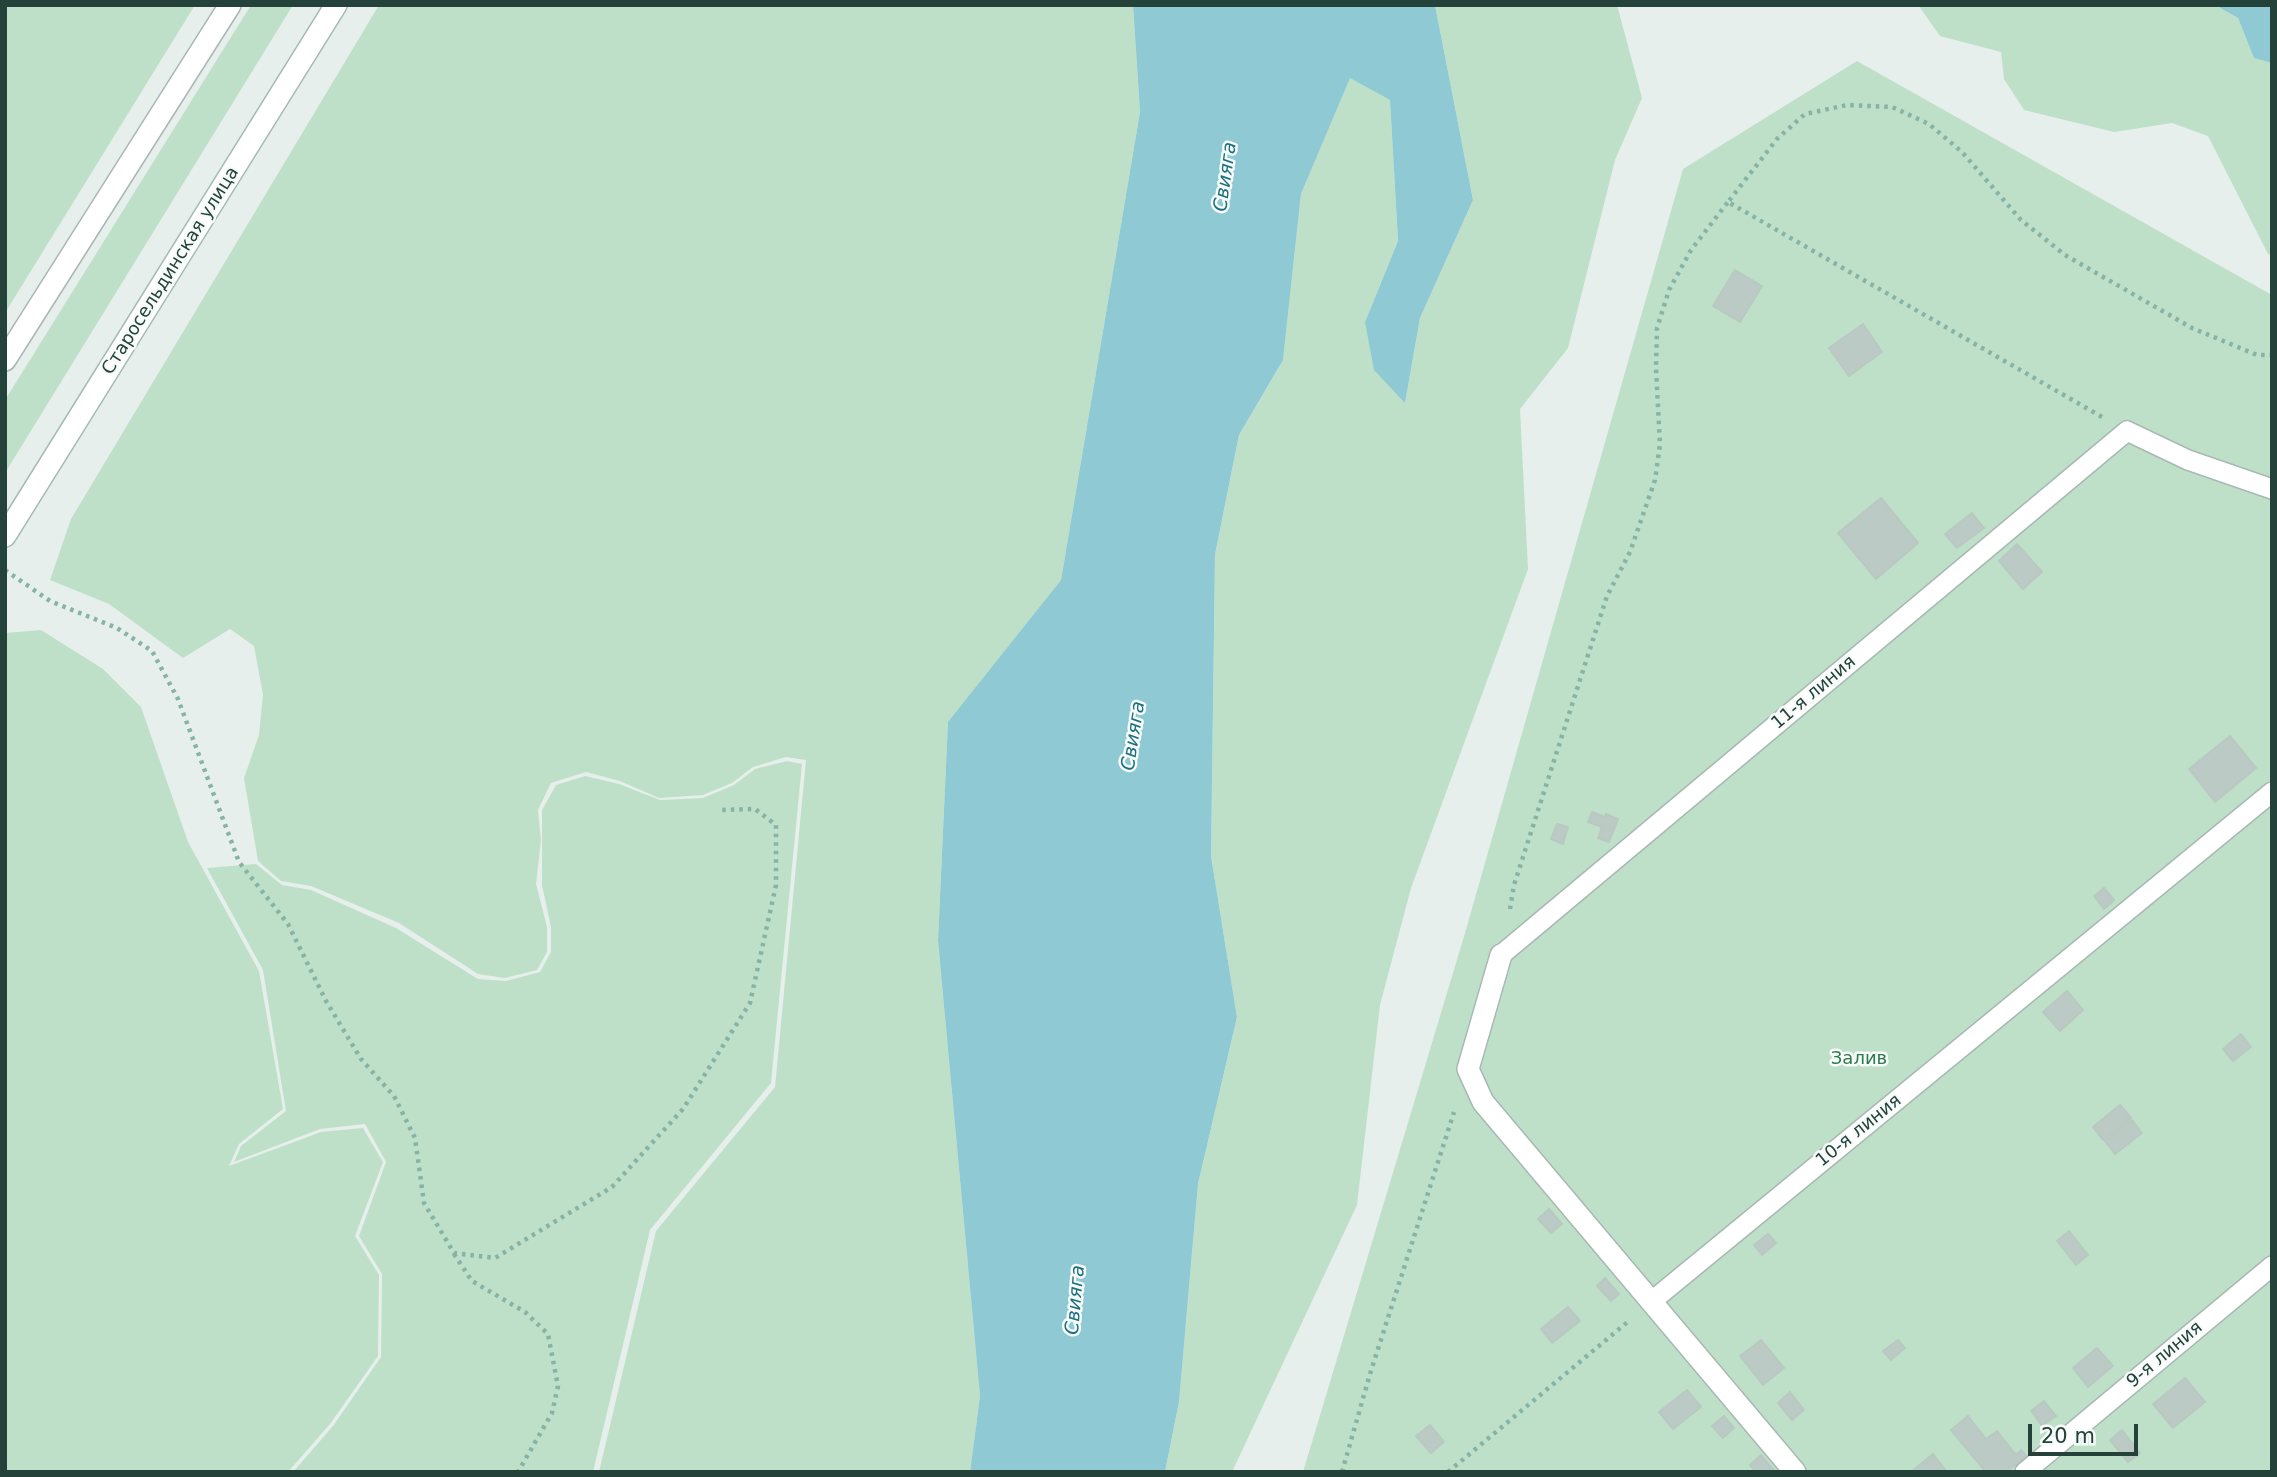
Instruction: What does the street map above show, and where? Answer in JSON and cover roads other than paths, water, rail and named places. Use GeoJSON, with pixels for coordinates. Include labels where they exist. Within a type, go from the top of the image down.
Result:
{"type":"FeatureCollection","features":[{"type":"Feature","properties":{"kind":"street"},"geometry":{"type":"LineString","coordinates":[[5,360],[230,5]]}},
{"type":"Feature","properties":{"kind":"street","name":"Старосельдинская улица"},"geometry":{"type":"LineString","coordinates":[[5,536],[336,5]]}},
{"type":"Feature","properties":{"kind":"street"},"geometry":{"type":"LineString","coordinates":[[1501,955],[1468,1069],[1483,1102],[1795,1472]]}},
{"type":"Feature","properties":{"kind":"lane","name":"11-я линия"},"geometry":{"type":"LineString","coordinates":[[1501,955],[2127,431],[2188,460],[2272,489]]}},
{"type":"Feature","properties":{"kind":"lane","name":"10-я линия"},"geometry":{"type":"LineString","coordinates":[[1652,1301],[2272,792]]}},
{"type":"Feature","properties":{"kind":"lane","name":"9-я линия"},"geometry":{"type":"LineString","coordinates":[[2025,1472],[2272,1266]]}},
{"type":"Feature","properties":{"kind":"water","name":"Свияга"},"geometry":{"type":"Polygon","coordinates":[[[1133,5],[1435,5],[1473,200],[1420,318],[1405,403],[1374,370],[1365,322],[1398,241],[1390,100],[1350,78],[1301,194],[1283,360],[1239,435],[1215,555],[1211,856],[1237,1017],[1198,1184],[1179,1402],[1165,1472],[970,1472],[980,1396],[938,941],[948,722],[1061,580],[1140,112],[1133,5]]]}},
{"type":"Feature","properties":{"kind":"water"},"geometry":{"type":"Polygon","coordinates":[[[2215,5],[2272,5],[2272,63],[2254,58],[2238,18],[2215,5]]]}},
{"type":"Feature","properties":{"kind":"park label","name":"Залив"},"geometry":{"type":"Point","coordinates":[1859,1059]}}]}
